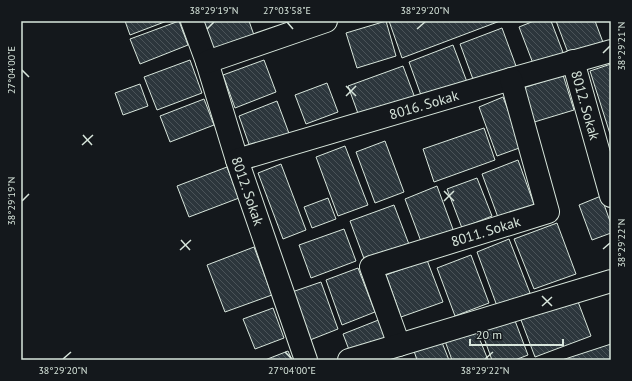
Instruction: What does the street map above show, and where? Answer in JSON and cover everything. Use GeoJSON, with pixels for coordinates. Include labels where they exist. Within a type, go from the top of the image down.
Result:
{"type":"FeatureCollection","features":[{"type":"Feature","properties":{"kind":"street","name":"8012. Sokak"},"geometry":{"type":"LineString","coordinates":[[192,21],[207,62],[237,160],[306,360]]}},
{"type":"Feature","properties":{"kind":"street"},"geometry":{"type":"LineString","coordinates":[[207,62],[326,21]]}},
{"type":"Feature","properties":{"kind":"street","name":"8016. Sokak"},"geometry":{"type":"LineString","coordinates":[[237,160],[611,51]]}},
{"type":"Feature","properties":{"kind":"street","name":"8012. Sokak"},"geometry":{"type":"LineString","coordinates":[[573,61],[611,196]]}},
{"type":"Feature","properties":{"kind":"street","name":"8011. Sokak"},"geometry":{"type":"LineString","coordinates":[[399,345],[371,267],[548,212],[511,79]]}},
{"type":"Feature","properties":{"kind":"street"},"geometry":{"type":"LineString","coordinates":[[348,360],[611,281]]}},
{"type":"Feature","properties":{"kind":"building"},"geometry":{"type":"Polygon","coordinates":[[[125,21],[167,21],[130,35],[125,21]]]}},
{"type":"Feature","properties":{"kind":"building"},"geometry":{"type":"Polygon","coordinates":[[[179,21],[188,45],[140,64],[130,39],[179,21]]]}},
{"type":"Feature","properties":{"kind":"building"},"geometry":{"type":"Polygon","coordinates":[[[197,21],[249,21],[255,38],[210,55],[197,21]]]}},
{"type":"Feature","properties":{"kind":"building"},"geometry":{"type":"Polygon","coordinates":[[[386,21],[396,56],[357,68],[346,33],[386,21]]]}},
{"type":"Feature","properties":{"kind":"building"},"geometry":{"type":"Polygon","coordinates":[[[389,21],[500,21],[402,58],[389,21]]]}},
{"type":"Feature","properties":{"kind":"building"},"geometry":{"type":"Polygon","coordinates":[[[534,21],[551,21],[564,55],[534,66],[519,27],[534,21]]]}},
{"type":"Feature","properties":{"kind":"building"},"geometry":{"type":"Polygon","coordinates":[[[556,21],[595,21],[604,45],[570,58],[556,21]]]}},
{"type":"Feature","properties":{"kind":"building"},"geometry":{"type":"Polygon","coordinates":[[[502,28],[516,66],[474,82],[460,44],[502,28]]]}},
{"type":"Feature","properties":{"kind":"building"},"geometry":{"type":"Polygon","coordinates":[[[453,45],[467,82],[422,98],[409,62],[453,45]]]}},
{"type":"Feature","properties":{"kind":"building"},"geometry":{"type":"Polygon","coordinates":[[[190,60],[202,93],[157,110],[144,77],[190,60]]]}},
{"type":"Feature","properties":{"kind":"building"},"geometry":{"type":"Polygon","coordinates":[[[264,60],[276,92],[235,108],[223,75],[264,60]]]}},
{"type":"Feature","properties":{"kind":"building"},"geometry":{"type":"Polygon","coordinates":[[[611,64],[611,137],[590,71],[611,64]]]}},
{"type":"Feature","properties":{"kind":"building"},"geometry":{"type":"Polygon","coordinates":[[[403,66],[415,98],[360,119],[348,86],[403,66]]]}},
{"type":"Feature","properties":{"kind":"building"},"geometry":{"type":"Polygon","coordinates":[[[563,75],[574,110],[531,123],[520,89],[563,75]]]}},
{"type":"Feature","properties":{"kind":"building"},"geometry":{"type":"Polygon","coordinates":[[[327,83],[338,112],[306,124],[295,95],[327,83]]]}},
{"type":"Feature","properties":{"kind":"building"},"geometry":{"type":"Polygon","coordinates":[[[140,84],[148,106],[123,115],[115,93],[140,84]]]}},
{"type":"Feature","properties":{"kind":"building"},"geometry":{"type":"Polygon","coordinates":[[[503,97],[522,147],[497,156],[479,107],[503,97]]]}},
{"type":"Feature","properties":{"kind":"building"},"geometry":{"type":"Polygon","coordinates":[[[204,99],[214,125],[170,142],[160,116],[204,99]]]}},
{"type":"Feature","properties":{"kind":"building"},"geometry":{"type":"Polygon","coordinates":[[[277,101],[290,136],[251,150],[239,116],[277,101]]]}},
{"type":"Feature","properties":{"kind":"building"},"geometry":{"type":"Polygon","coordinates":[[[484,128],[495,160],[434,182],[423,149],[484,128]]]}},
{"type":"Feature","properties":{"kind":"building"},"geometry":{"type":"Polygon","coordinates":[[[385,141],[404,192],[375,203],[356,152],[385,141]]]}},
{"type":"Feature","properties":{"kind":"building"},"geometry":{"type":"Polygon","coordinates":[[[345,146],[368,205],[338,216],[316,157],[345,146]]]}},
{"type":"Feature","properties":{"kind":"building"},"geometry":{"type":"Polygon","coordinates":[[[518,160],[535,207],[499,220],[482,174],[518,160]]]}},
{"type":"Feature","properties":{"kind":"building"},"geometry":{"type":"Polygon","coordinates":[[[281,164],[306,230],[283,239],[258,173],[281,164]]]}},
{"type":"Feature","properties":{"kind":"building"},"geometry":{"type":"Polygon","coordinates":[[[227,167],[239,198],[189,217],[177,186],[227,167]]]}},
{"type":"Feature","properties":{"kind":"building"},"geometry":{"type":"Polygon","coordinates":[[[477,178],[492,216],[462,228],[447,189],[477,178]]]}},
{"type":"Feature","properties":{"kind":"building"},"geometry":{"type":"Polygon","coordinates":[[[437,186],[454,232],[422,244],[405,199],[437,186]]]}},
{"type":"Feature","properties":{"kind":"building"},"geometry":{"type":"Polygon","coordinates":[[[601,196],[611,224],[611,233],[592,240],[579,205],[601,196]]]}},
{"type":"Feature","properties":{"kind":"building"},"geometry":{"type":"Polygon","coordinates":[[[328,198],[336,219],[312,228],[304,207],[328,198]]]}},
{"type":"Feature","properties":{"kind":"building"},"geometry":{"type":"Polygon","coordinates":[[[394,205],[410,247],[366,264],[350,221],[394,205]]]}},
{"type":"Feature","properties":{"kind":"building"},"geometry":{"type":"Polygon","coordinates":[[[557,223],[576,274],[534,289],[514,239],[557,223]]]}},
{"type":"Feature","properties":{"kind":"building"},"geometry":{"type":"Polygon","coordinates":[[[344,229],[356,261],[311,278],[299,245],[344,229]]]}},
{"type":"Feature","properties":{"kind":"building"},"geometry":{"type":"Polygon","coordinates":[[[509,239],[530,293],[497,306],[477,252],[509,239]]]}},
{"type":"Feature","properties":{"kind":"building"},"geometry":{"type":"Polygon","coordinates":[[[254,247],[272,295],[225,312],[207,265],[254,247]]]}},
{"type":"Feature","properties":{"kind":"building"},"geometry":{"type":"Polygon","coordinates":[[[471,255],[489,303],[455,316],[437,268],[471,255]]]}},
{"type":"Feature","properties":{"kind":"building"},"geometry":{"type":"Polygon","coordinates":[[[427,260],[443,302],[401,317],[386,275],[427,260]]]}},
{"type":"Feature","properties":{"kind":"building"},"geometry":{"type":"Polygon","coordinates":[[[358,268],[375,312],[342,325],[326,280],[358,268]]]}},
{"type":"Feature","properties":{"kind":"building"},"geometry":{"type":"Polygon","coordinates":[[[321,282],[338,329],[310,340],[292,292],[321,282]]]}},
{"type":"Feature","properties":{"kind":"building"},"geometry":{"type":"Polygon","coordinates":[[[577,299],[591,336],[535,357],[521,320],[577,299]]]}},
{"type":"Feature","properties":{"kind":"building"},"geometry":{"type":"Polygon","coordinates":[[[273,308],[284,338],[255,349],[243,319],[273,308]]]}},
{"type":"Feature","properties":{"kind":"building"},"geometry":{"type":"Polygon","coordinates":[[[514,318],[528,355],[515,360],[492,360],[481,330],[514,318]]]}},
{"type":"Feature","properties":{"kind":"building"},"geometry":{"type":"Polygon","coordinates":[[[381,319],[389,341],[351,355],[343,334],[381,319]]]}},
{"type":"Feature","properties":{"kind":"building"},"geometry":{"type":"Polygon","coordinates":[[[476,330],[488,360],[452,360],[445,341],[476,330]]]}},
{"type":"Feature","properties":{"kind":"building"},"geometry":{"type":"Polygon","coordinates":[[[441,340],[449,360],[417,360],[414,351],[441,340]]]}},
{"type":"Feature","properties":{"kind":"building"},"geometry":{"type":"Polygon","coordinates":[[[611,344],[611,360],[562,360],[611,344]]]}},
{"type":"Feature","properties":{"kind":"building"},"geometry":{"type":"Polygon","coordinates":[[[288,351],[292,360],[265,360],[288,351]]]}}]}
